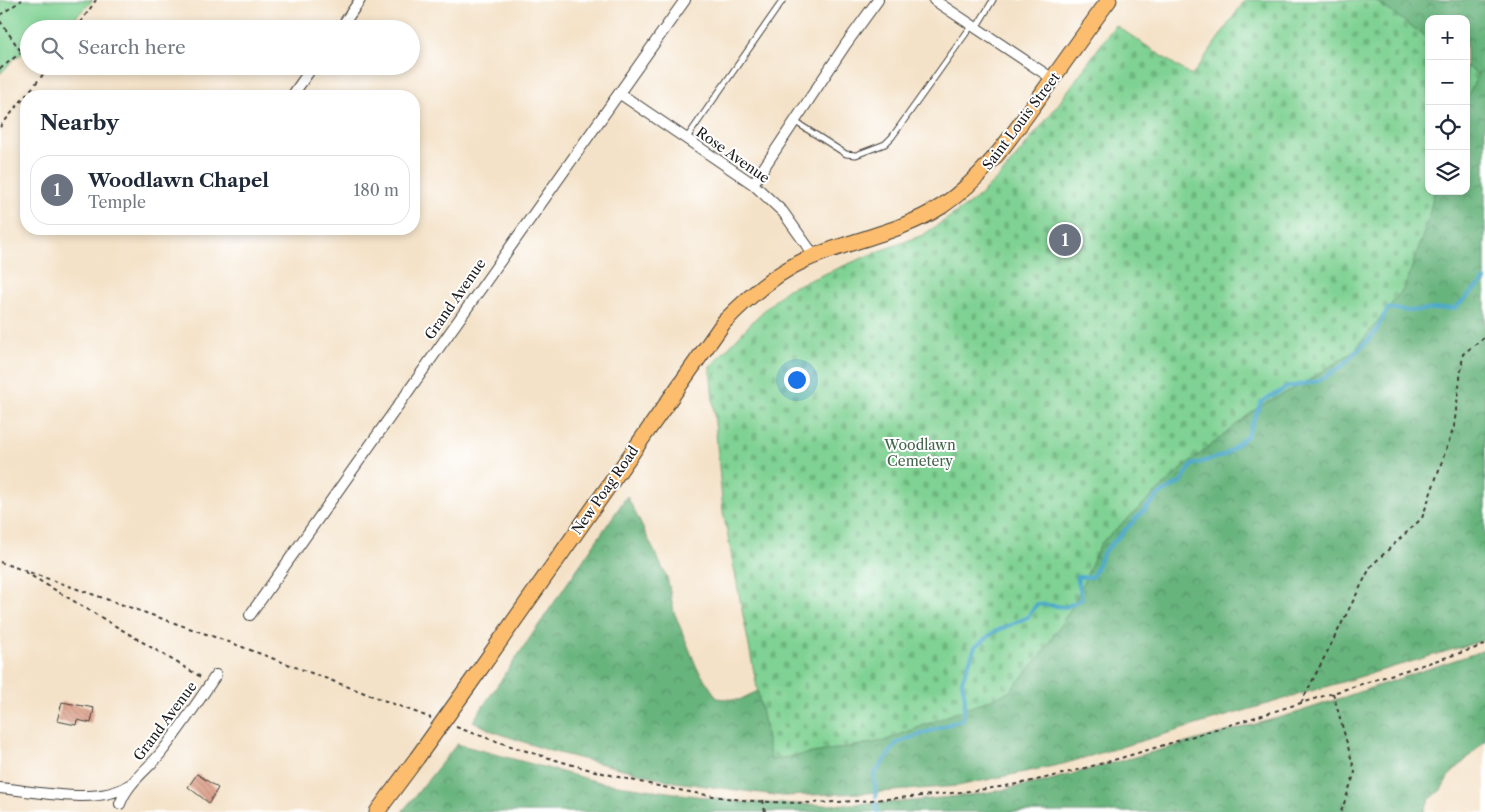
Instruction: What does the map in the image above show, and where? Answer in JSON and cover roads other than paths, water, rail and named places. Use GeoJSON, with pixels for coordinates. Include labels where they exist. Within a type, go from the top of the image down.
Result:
{"type":"FeatureCollection","features":[{"type":"Feature","properties":{"kind":"main road","name":"Saint Louis Street"},"geometry":{"type":"LineString","coordinates":[[886,233],[923,218],[964,190],[1002,150],[1109,0]]}},
{"type":"Feature","properties":{"kind":"main road","name":"New Poag Road"},"geometry":{"type":"LineString","coordinates":[[377,812],[469,685],[724,322],[759,288],[783,272],[815,257],[886,233]]}},
{"type":"Feature","properties":{"kind":"street"},"geometry":{"type":"LineString","coordinates":[[346,20],[360,0]]}},
{"type":"Feature","properties":{"kind":"street","name":"Grand Avenue"},"geometry":{"type":"LineString","coordinates":[[250,615],[685,0]]}},
{"type":"Feature","properties":{"kind":"street"},"geometry":{"type":"LineString","coordinates":[[753,184],[878,0]]}},
{"type":"Feature","properties":{"kind":"street"},"geometry":{"type":"LineString","coordinates":[[934,0],[1053,78]]}},
{"type":"Feature","properties":{"kind":"street"},"geometry":{"type":"LineString","coordinates":[[296,90],[307,75]]}},
{"type":"Feature","properties":{"kind":"street","name":"Rose Avenue"},"geometry":{"type":"LineString","coordinates":[[619,93],[753,184],[783,212],[815,257]]}},
{"type":"Feature","properties":{"kind":"street","name":"Grand Avenue"},"geometry":{"type":"LineString","coordinates":[[113,793],[122,790],[133,781],[161,753],[216,676]]}},
{"type":"Feature","properties":{"kind":"street","name":"Grand Avenue"},"geometry":{"type":"LineString","coordinates":[[120,808],[124,793],[133,781]]}},
{"type":"Feature","properties":{"kind":"street"},"geometry":{"type":"LineString","coordinates":[[0,788],[92,796],[113,793],[119,797],[120,808]]}},
{"type":"Feature","properties":{"kind":"lane"},"geometry":{"type":"LineString","coordinates":[[685,139],[783,0]]}},
{"type":"Feature","properties":{"kind":"lane"},"geometry":{"type":"LineString","coordinates":[[794,121],[846,154],[856,155],[885,144],[901,126],[993,0]]}},
{"type":"Feature","properties":{"kind":"waterway"},"geometry":{"type":"LineString","coordinates":[[876,797],[874,775],[897,743],[963,719],[965,699],[962,681],[975,647],[994,632],[1028,617],[1037,604],[1066,607],[1082,599],[1077,577],[1092,577],[1104,552],[1159,495],[1181,482],[1192,465],[1225,455],[1247,436],[1261,402],[1288,387],[1318,381],[1341,367],[1375,333],[1388,308],[1407,311],[1455,308],[1485,280]]}},
{"type":"Feature","properties":{"kind":"waterway"},"geometry":{"type":"LineString","coordinates":[[876,803],[877,812]]}},
{"type":"Feature","properties":{"kind":"place","name":"Woodlawn Chapel"},"geometry":{"type":"Point","coordinates":[1065,240]}},
{"type":"Feature","properties":{"kind":"park label","name":"Woodlawn Cemetery"},"geometry":{"type":"Point","coordinates":[920,454]}}]}
